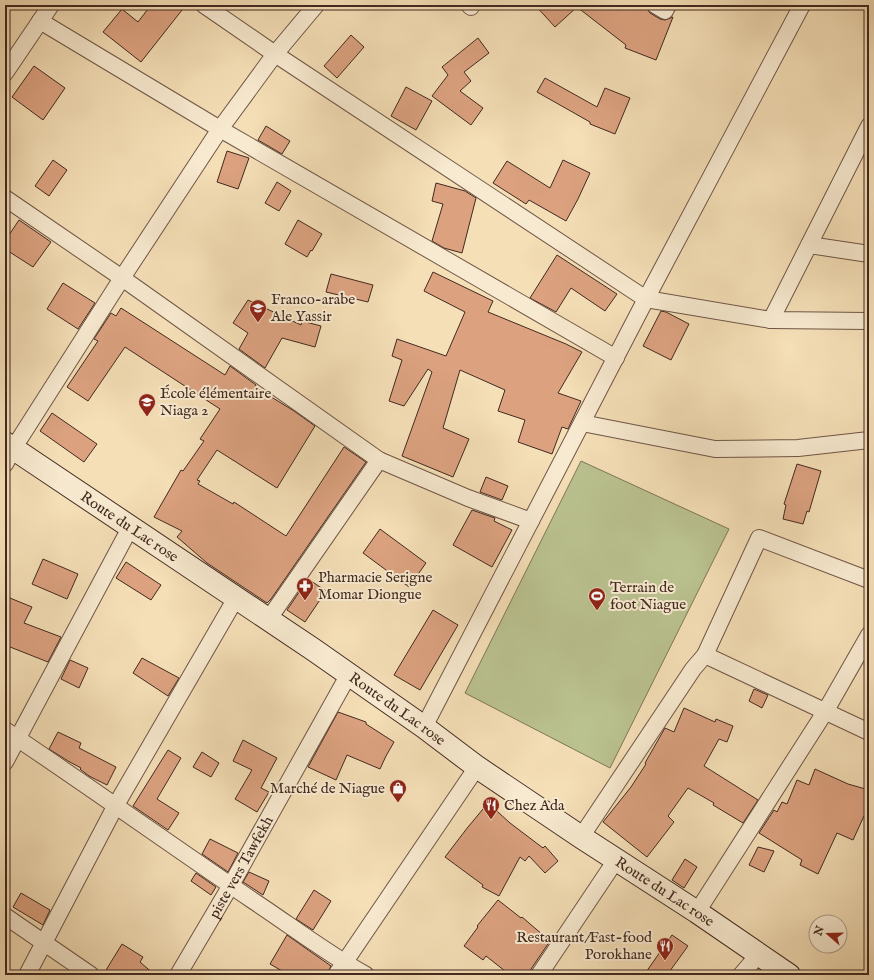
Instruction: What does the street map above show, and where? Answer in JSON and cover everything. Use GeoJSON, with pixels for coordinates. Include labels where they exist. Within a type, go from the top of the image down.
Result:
{"type":"FeatureCollection","features":[{"type":"Feature","properties":{"kind":"main road","name":"Route du Lac rose"},"geometry":{"type":"LineString","coordinates":[[8,452],[130,528],[236,598],[349,674],[424,727],[477,768],[580,837],[697,912],[789,975]]}},
{"type":"Feature","properties":{"kind":"street"},"geometry":{"type":"LineString","coordinates":[[5,73],[50,5]]}},
{"type":"Feature","properties":{"kind":"street"},"geometry":{"type":"LineString","coordinates":[[204,5],[275,54],[646,299],[771,320],[869,320]]}},
{"type":"Feature","properties":{"kind":"street"},"geometry":{"type":"LineString","coordinates":[[8,452],[220,129],[275,54],[316,5]]}},
{"type":"Feature","properties":{"kind":"street"},"geometry":{"type":"LineString","coordinates":[[655,5],[665,11],[668,5]]}},
{"type":"Feature","properties":{"kind":"street"},"geometry":{"type":"LineString","coordinates":[[424,727],[646,299],[802,5]]}},
{"type":"Feature","properties":{"kind":"street"},"geometry":{"type":"LineString","coordinates":[[40,21],[220,129],[616,358]]}},
{"type":"Feature","properties":{"kind":"street"},"geometry":{"type":"LineString","coordinates":[[771,320],[808,245],[867,135]]}},
{"type":"Feature","properties":{"kind":"street"},"geometry":{"type":"LineString","coordinates":[[5,198],[122,278],[379,460],[468,498],[531,521]]}},
{"type":"Feature","properties":{"kind":"street"},"geometry":{"type":"LineString","coordinates":[[808,245],[869,254]]}},
{"type":"Feature","properties":{"kind":"street"},"geometry":{"type":"LineString","coordinates":[[582,423],[715,449],[798,448],[869,440]]}},
{"type":"Feature","properties":{"kind":"street"},"geometry":{"type":"LineString","coordinates":[[268,620],[379,460]]}},
{"type":"Feature","properties":{"kind":"street"},"geometry":{"type":"LineString","coordinates":[[5,762],[11,734],[130,528]]}},
{"type":"Feature","properties":{"kind":"street"},"geometry":{"type":"LineString","coordinates":[[580,837],[693,669],[705,655],[759,538],[869,580]]}},
{"type":"Feature","properties":{"kind":"street"},"geometry":{"type":"LineString","coordinates":[[27,975],[116,805],[236,598]]}},
{"type":"Feature","properties":{"kind":"street"},"geometry":{"type":"LineString","coordinates":[[697,912],[825,712],[869,635]]}},
{"type":"Feature","properties":{"kind":"street"},"geometry":{"type":"LineString","coordinates":[[705,655],[869,732]]}},
{"type":"Feature","properties":{"kind":"street","name":"piste vers Tawfekh"},"geometry":{"type":"LineString","coordinates":[[178,975],[231,885],[349,674]]}},
{"type":"Feature","properties":{"kind":"street"},"geometry":{"type":"LineString","coordinates":[[11,734],[231,885],[341,969],[366,975]]}},
{"type":"Feature","properties":{"kind":"street"},"geometry":{"type":"LineString","coordinates":[[341,969],[477,768]]}},
{"type":"Feature","properties":{"kind":"street"},"geometry":{"type":"LineString","coordinates":[[539,975],[616,860]]}},
{"type":"Feature","properties":{"kind":"street"},"geometry":{"type":"LineString","coordinates":[[5,916],[91,975]]}},
{"type":"Feature","properties":{"kind":"street"},"geometry":{"type":"LineString","coordinates":[[741,975],[758,954]]}},
{"type":"Feature","properties":{"kind":"green space","name":"Terrain de foot Niague"},"geometry":{"type":"Polygon","coordinates":[[[581,461],[729,529],[610,768],[465,693],[581,461]]]}},
{"type":"Feature","properties":{"kind":"building"},"geometry":{"type":"Polygon","coordinates":[[[151,5],[186,5],[141,62],[103,32],[122,9],[138,22],[151,5]]]}},
{"type":"Feature","properties":{"kind":"building"},"geometry":{"type":"Polygon","coordinates":[[[535,5],[641,5],[646,7],[650,13],[660,19],[665,20],[673,17],[656,60],[625,48],[626,45],[577,7],[555,27],[535,5]]]}},
{"type":"Feature","properties":{"kind":"building"},"geometry":{"type":"Polygon","coordinates":[[[351,35],[364,47],[337,78],[324,66],[351,35]]]}},
{"type":"Feature","properties":{"kind":"building"},"geometry":{"type":"Polygon","coordinates":[[[478,38],[489,53],[464,72],[471,81],[460,91],[483,108],[471,125],[432,96],[448,75],[442,67],[478,38]]]}},
{"type":"Feature","properties":{"kind":"building"},"geometry":{"type":"Polygon","coordinates":[[[34,66],[65,88],[43,120],[12,97],[34,66]]]}},
{"type":"Feature","properties":{"kind":"building"},"geometry":{"type":"Polygon","coordinates":[[[545,78],[597,107],[605,88],[630,98],[615,134],[590,124],[590,122],[537,92],[545,78]]]}},
{"type":"Feature","properties":{"kind":"building"},"geometry":{"type":"Polygon","coordinates":[[[406,87],[432,101],[416,130],[391,116],[406,87]]]}},
{"type":"Feature","properties":{"kind":"building"},"geometry":{"type":"Polygon","coordinates":[[[266,126],[290,141],[282,154],[258,140],[266,126]]]}},
{"type":"Feature","properties":{"kind":"building"},"geometry":{"type":"Polygon","coordinates":[[[227,151],[249,158],[238,189],[217,182],[227,151]]]}},
{"type":"Feature","properties":{"kind":"building"},"geometry":{"type":"Polygon","coordinates":[[[53,160],[67,170],[49,196],[35,186],[53,160]]]}},
{"type":"Feature","properties":{"kind":"building"},"geometry":{"type":"Polygon","coordinates":[[[563,160],[590,173],[566,221],[529,200],[526,204],[493,183],[507,161],[550,188],[563,160]]]}},
{"type":"Feature","properties":{"kind":"building"},"geometry":{"type":"Polygon","coordinates":[[[277,182],[291,191],[279,211],[265,203],[277,182]]]}},
{"type":"Feature","properties":{"kind":"building"},"geometry":{"type":"Polygon","coordinates":[[[436,183],[465,191],[476,198],[462,253],[444,248],[432,241],[443,204],[432,201],[436,183]]]}},
{"type":"Feature","properties":{"kind":"building"},"geometry":{"type":"Polygon","coordinates":[[[19,220],[51,242],[33,267],[5,249],[5,241],[19,220]]]}},
{"type":"Feature","properties":{"kind":"building"},"geometry":{"type":"Polygon","coordinates":[[[298,220],[322,234],[307,257],[285,244],[298,220]]]}},
{"type":"Feature","properties":{"kind":"building"},"geometry":{"type":"Polygon","coordinates":[[[557,255],[617,294],[605,311],[571,288],[556,312],[530,298],[557,255]]]}},
{"type":"Feature","properties":{"kind":"building"},"geometry":{"type":"Polygon","coordinates":[[[433,272],[493,301],[488,312],[582,352],[558,393],[581,401],[568,429],[562,427],[552,454],[518,442],[525,420],[498,411],[505,390],[460,370],[443,428],[469,439],[453,477],[402,456],[432,372],[428,369],[404,406],[389,401],[402,360],[392,356],[397,339],[446,356],[465,312],[424,291],[433,272]]]}},
{"type":"Feature","properties":{"kind":"building"},"geometry":{"type":"Polygon","coordinates":[[[331,274],[373,285],[368,302],[326,292],[331,274]]]}},
{"type":"Feature","properties":{"kind":"building"},"geometry":{"type":"Polygon","coordinates":[[[63,283],[95,303],[78,329],[47,309],[63,283]]]}},
{"type":"Feature","properties":{"kind":"building"},"geometry":{"type":"Polygon","coordinates":[[[248,300],[301,325],[302,321],[321,326],[315,347],[282,338],[265,368],[239,349],[248,333],[233,323],[248,300]]]}},
{"type":"Feature","properties":{"kind":"building"},"geometry":{"type":"Polygon","coordinates":[[[121,308],[225,375],[230,366],[256,385],[255,387],[315,426],[277,488],[217,450],[197,480],[200,481],[198,484],[233,504],[234,502],[286,536],[344,447],[366,462],[267,603],[207,563],[177,537],[182,531],[154,517],[181,470],[183,471],[204,441],[200,439],[220,409],[125,347],[88,401],[67,387],[98,341],[94,339],[111,313],[116,316],[121,308]]]}},
{"type":"Feature","properties":{"kind":"building"},"geometry":{"type":"Polygon","coordinates":[[[661,311],[689,324],[671,360],[643,346],[661,311]]]}},
{"type":"Feature","properties":{"kind":"building"},"geometry":{"type":"Polygon","coordinates":[[[52,413],[97,444],[84,462],[40,431],[52,413]]]}},
{"type":"Feature","properties":{"kind":"building"},"geometry":{"type":"Polygon","coordinates":[[[797,464],[821,471],[809,512],[807,511],[803,524],[783,519],[786,505],[784,504],[797,464]]]}},
{"type":"Feature","properties":{"kind":"building"},"geometry":{"type":"Polygon","coordinates":[[[486,477],[508,486],[502,500],[480,492],[486,477]]]}},
{"type":"Feature","properties":{"kind":"building"},"geometry":{"type":"Polygon","coordinates":[[[472,510],[495,518],[494,521],[512,530],[492,567],[453,545],[472,510]]]}},
{"type":"Feature","properties":{"kind":"building"},"geometry":{"type":"Polygon","coordinates":[[[380,529],[426,563],[409,587],[363,553],[380,529]]]}},
{"type":"Feature","properties":{"kind":"building"},"geometry":{"type":"Polygon","coordinates":[[[43,559],[78,574],[67,599],[32,584],[43,559]]]}},
{"type":"Feature","properties":{"kind":"building"},"geometry":{"type":"Polygon","coordinates":[[[126,562],[161,585],[151,600],[116,578],[126,562]]]}},
{"type":"Feature","properties":{"kind":"building"},"geometry":{"type":"Polygon","coordinates":[[[308,579],[326,591],[305,622],[287,610],[308,579]]]}},
{"type":"Feature","properties":{"kind":"building"},"geometry":{"type":"Polygon","coordinates":[[[5,596],[32,607],[24,623],[61,637],[48,662],[5,645],[5,596]]]}},
{"type":"Feature","properties":{"kind":"building"},"geometry":{"type":"Polygon","coordinates":[[[433,610],[458,625],[420,690],[394,675],[433,610]]]}},
{"type":"Feature","properties":{"kind":"building"},"geometry":{"type":"Polygon","coordinates":[[[142,658],[179,678],[168,696],[133,673],[142,658]]]}},
{"type":"Feature","properties":{"kind":"building"},"geometry":{"type":"Polygon","coordinates":[[[70,660],[88,668],[79,688],[61,679],[70,660]]]}},
{"type":"Feature","properties":{"kind":"building"},"geometry":{"type":"Polygon","coordinates":[[[754,689],[768,695],[762,708],[749,701],[754,689]]]}},
{"type":"Feature","properties":{"kind":"building"},"geometry":{"type":"Polygon","coordinates":[[[684,708],[715,722],[716,719],[733,726],[727,742],[719,739],[704,766],[758,800],[743,823],[713,805],[714,803],[688,788],[668,816],[674,822],[647,857],[603,822],[631,787],[646,764],[645,763],[665,728],[674,732],[684,708]]]}},
{"type":"Feature","properties":{"kind":"building"},"geometry":{"type":"Polygon","coordinates":[[[338,712],[366,722],[366,724],[394,742],[380,769],[347,755],[336,780],[308,767],[338,712]]]}},
{"type":"Feature","properties":{"kind":"building"},"geometry":{"type":"Polygon","coordinates":[[[58,732],[81,743],[79,748],[116,767],[107,785],[89,776],[80,769],[81,768],[49,749],[58,732]]]}},
{"type":"Feature","properties":{"kind":"building"},"geometry":{"type":"Polygon","coordinates":[[[243,740],[277,758],[261,788],[269,792],[257,812],[235,799],[252,770],[233,761],[243,740]]]}},
{"type":"Feature","properties":{"kind":"building"},"geometry":{"type":"Polygon","coordinates":[[[168,750],[181,758],[157,799],[179,813],[168,830],[133,806],[168,750]]]}},
{"type":"Feature","properties":{"kind":"building"},"geometry":{"type":"Polygon","coordinates":[[[202,752],[219,763],[211,777],[193,767],[202,752]]]}},
{"type":"Feature","properties":{"kind":"building"},"geometry":{"type":"Polygon","coordinates":[[[815,769],[848,784],[869,790],[869,818],[864,816],[853,840],[837,833],[818,874],[800,865],[802,860],[759,833],[774,810],[777,812],[782,802],[787,804],[797,780],[809,785],[815,769]]]}},
{"type":"Feature","properties":{"kind":"building"},"geometry":{"type":"Polygon","coordinates":[[[488,803],[510,823],[543,848],[545,846],[558,861],[545,873],[529,856],[525,861],[520,857],[499,896],[482,887],[483,885],[445,857],[488,803]]]}},
{"type":"Feature","properties":{"kind":"building"},"geometry":{"type":"Polygon","coordinates":[[[210,839],[238,853],[228,872],[202,854],[210,839]]]}},
{"type":"Feature","properties":{"kind":"building"},"geometry":{"type":"Polygon","coordinates":[[[758,847],[774,851],[764,872],[749,865],[758,847]]]}},
{"type":"Feature","properties":{"kind":"building"},"geometry":{"type":"Polygon","coordinates":[[[685,859],[697,867],[684,888],[672,880],[685,859]]]}},
{"type":"Feature","properties":{"kind":"building"},"geometry":{"type":"Polygon","coordinates":[[[249,872],[269,881],[263,895],[243,882],[249,872]]]}},
{"type":"Feature","properties":{"kind":"building"},"geometry":{"type":"Polygon","coordinates":[[[196,873],[216,887],[211,895],[191,881],[196,873]]]}},
{"type":"Feature","properties":{"kind":"building"},"geometry":{"type":"Polygon","coordinates":[[[314,890],[331,901],[313,930],[296,919],[314,890]]]}},
{"type":"Feature","properties":{"kind":"building"},"geometry":{"type":"Polygon","coordinates":[[[21,893],[50,910],[43,925],[13,907],[21,893]]]}},
{"type":"Feature","properties":{"kind":"building"},"geometry":{"type":"Polygon","coordinates":[[[498,900],[521,918],[522,917],[550,941],[527,975],[510,975],[486,956],[483,960],[464,946],[478,927],[477,926],[498,900]]]}},
{"type":"Feature","properties":{"kind":"building"},"geometry":{"type":"Polygon","coordinates":[[[287,935],[331,966],[327,975],[289,975],[270,964],[287,935]]]}},
{"type":"Feature","properties":{"kind":"building"},"geometry":{"type":"Polygon","coordinates":[[[672,935],[688,946],[667,975],[644,975],[672,935]]]}},
{"type":"Feature","properties":{"kind":"building"},"geometry":{"type":"Polygon","coordinates":[[[122,944],[143,957],[140,962],[155,975],[103,975],[122,944]]]}},
{"type":"Feature","properties":{"kind":"place","name":"Franco-arabe Ale Yassir"},"geometry":{"type":"Point","coordinates":[258,323]}},
{"type":"Feature","properties":{"kind":"place","name":"École élémentaire Niaga 2"},"geometry":{"type":"Point","coordinates":[147,417]}},
{"type":"Feature","properties":{"kind":"place","name":"Pharmacie Serigne Momar Diongue"},"geometry":{"type":"Point","coordinates":[305,601]}},
{"type":"Feature","properties":{"kind":"place","name":"Terrain de foot Niague"},"geometry":{"type":"Point","coordinates":[597,611]}},
{"type":"Feature","properties":{"kind":"place","name":"Marché de Niague"},"geometry":{"type":"Point","coordinates":[398,803]}},
{"type":"Feature","properties":{"kind":"place","name":"Chez Ada"},"geometry":{"type":"Point","coordinates":[491,820]}},
{"type":"Feature","properties":{"kind":"place","name":"Restaurant/Fast-food Porokhane"},"geometry":{"type":"Point","coordinates":[665,961]}}]}
